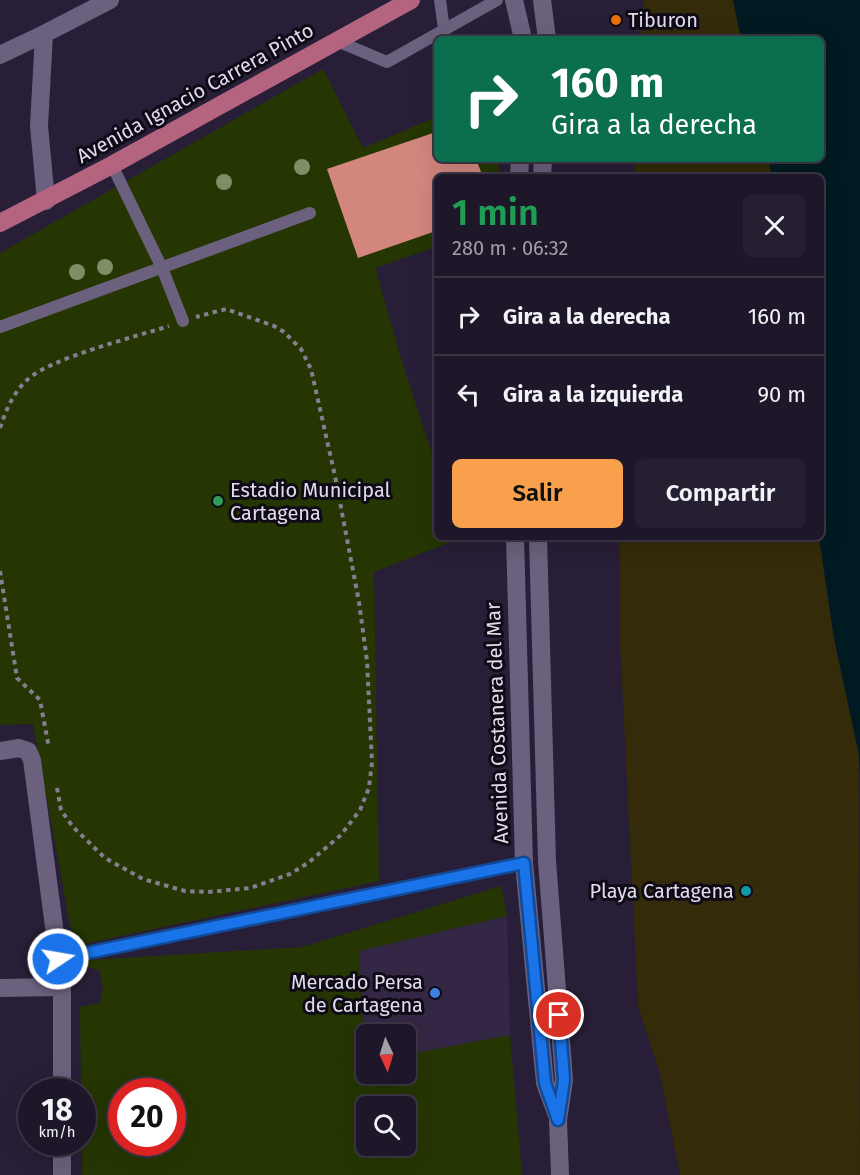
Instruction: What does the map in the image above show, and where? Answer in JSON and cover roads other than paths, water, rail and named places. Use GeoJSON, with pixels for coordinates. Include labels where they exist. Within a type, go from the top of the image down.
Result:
{"type":"FeatureCollection","features":[{"type":"Feature","properties":{"kind":"main road","name":"Avenida Ignacio Carrera Pinto"},"geometry":{"type":"LineString","coordinates":[[0,223],[112,165],[411,0]]}},
{"type":"Feature","properties":{"kind":"street"},"geometry":{"type":"LineString","coordinates":[[0,55],[110,0]]}},
{"type":"Feature","properties":{"kind":"street"},"geometry":{"type":"LineString","coordinates":[[514,0],[522,36]]}},
{"type":"Feature","properties":{"kind":"street"},"geometry":{"type":"LineString","coordinates":[[543,0],[547,36]]}},
{"type":"Feature","properties":{"kind":"street"},"geometry":{"type":"LineString","coordinates":[[44,34],[39,126],[45,201]]}},
{"type":"Feature","properties":{"kind":"street","name":"Avenida Costanera del Mar"},"geometry":{"type":"LineString","coordinates":[[515,540],[524,863],[545,1083],[558,1120]]}},
{"type":"Feature","properties":{"kind":"street","name":"Avenida Costanera del Mar"},"geometry":{"type":"LineString","coordinates":[[538,540],[547,861],[564,1080],[558,1120],[560,1175]]}},
{"type":"Feature","properties":{"kind":"street"},"geometry":{"type":"LineString","coordinates":[[0,751],[19,748],[28,751],[32,760],[62,987],[62,1078]]}},
{"type":"Feature","properties":{"kind":"street"},"geometry":{"type":"LineString","coordinates":[[0,988],[62,987]]}},
{"type":"Feature","properties":{"kind":"street"},"geometry":{"type":"LineString","coordinates":[[62,1156],[62,1175]]}},
{"type":"Feature","properties":{"kind":"lane"},"geometry":{"type":"LineString","coordinates":[[440,0],[444,29]]}},
{"type":"Feature","properties":{"kind":"lane"},"geometry":{"type":"LineString","coordinates":[[337,41],[387,62],[497,0]]}},
{"type":"Feature","properties":{"kind":"lane"},"geometry":{"type":"LineString","coordinates":[[112,165],[162,268],[183,321]]}},
{"type":"Feature","properties":{"kind":"lane"},"geometry":{"type":"LineString","coordinates":[[0,327],[310,213]]}},
{"type":"Feature","properties":{"kind":"lane"},"geometry":{"type":"LineString","coordinates":[[58,959],[524,863]]}},
{"type":"Feature","properties":{"kind":"water"},"geometry":{"type":"Polygon","coordinates":[[[733,0],[860,0],[860,776],[859,755],[834,638],[819,540],[824,540],[824,174],[771,174],[769,162],[824,162],[824,36],[740,36],[733,0]]]}},
{"type":"Feature","properties":{"kind":"place","name":"Tiburon"},"geometry":{"type":"Point","coordinates":[616,20]}},
{"type":"Feature","properties":{"kind":"place","name":"Estadio Municipal Cartagena"},"geometry":{"type":"Point","coordinates":[218,501]}},
{"type":"Feature","properties":{"kind":"place","name":"Playa Cartagena"},"geometry":{"type":"Point","coordinates":[746,891]}},
{"type":"Feature","properties":{"kind":"place","name":"Mercado Persa de Cartagena"},"geometry":{"type":"Point","coordinates":[435,993]}}]}
